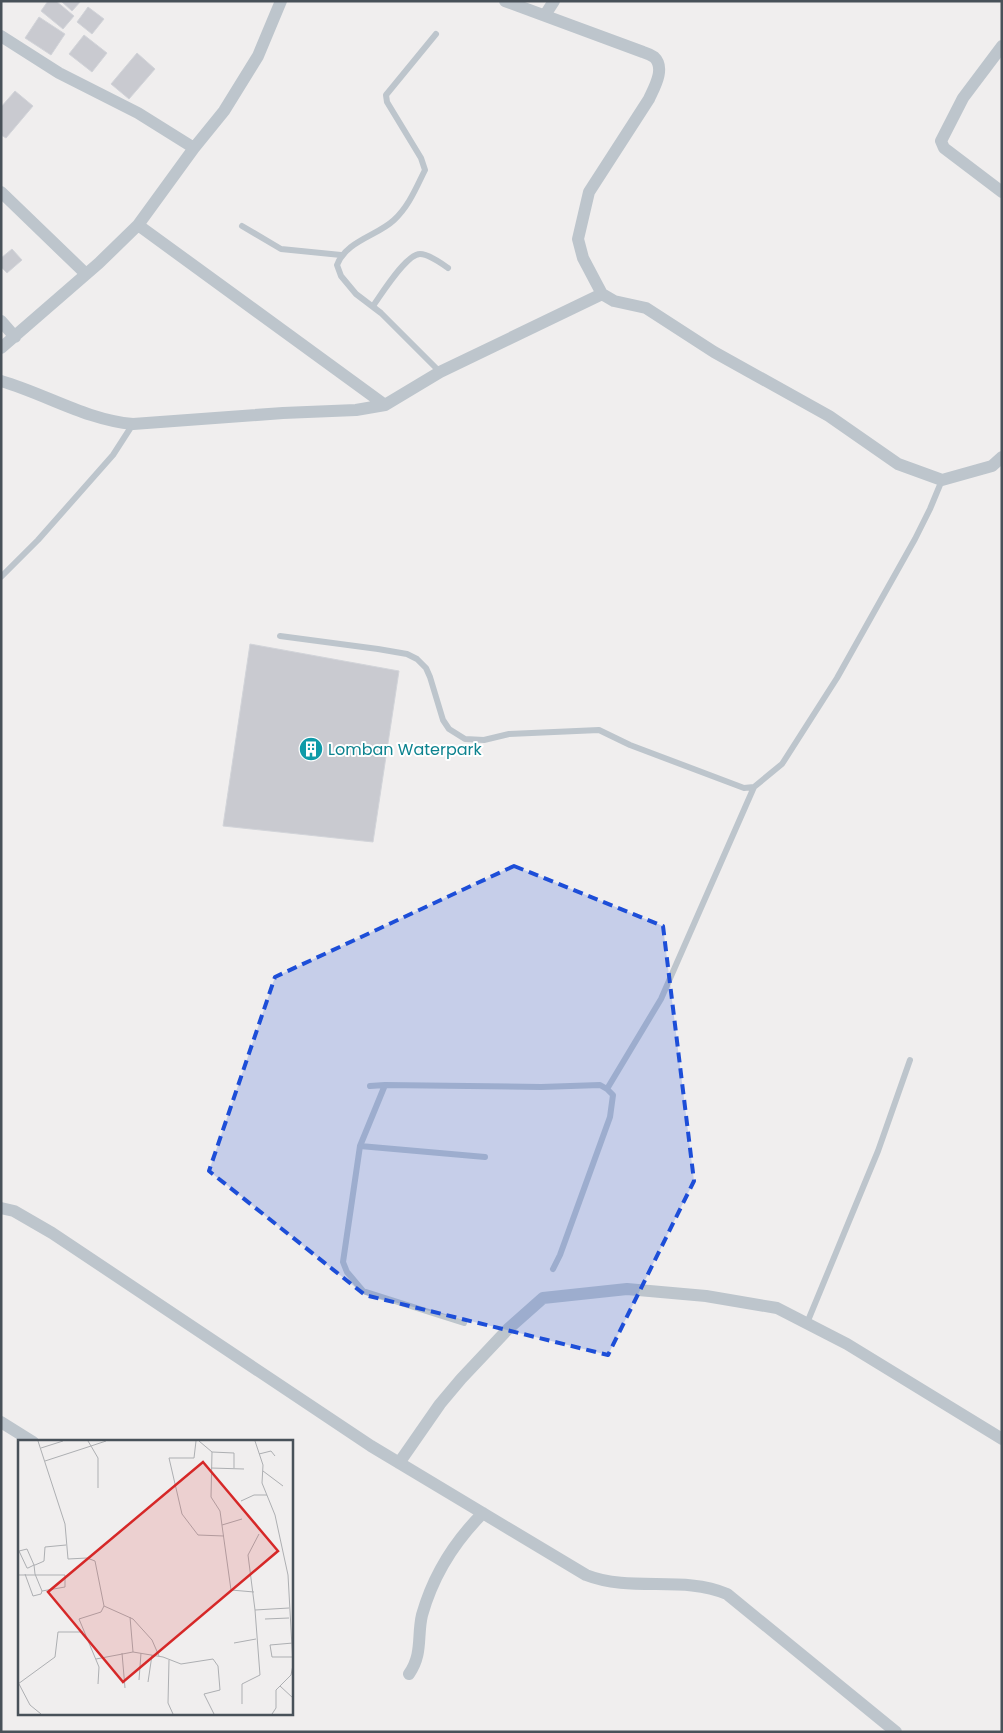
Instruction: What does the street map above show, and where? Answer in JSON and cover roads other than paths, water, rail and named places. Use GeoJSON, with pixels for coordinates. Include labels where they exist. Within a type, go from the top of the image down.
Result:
{"type":"FeatureCollection","features":[{"type":"Feature","properties":{"kind":"street"},"geometry":{"type":"LineString","coordinates":[[1,348],[86,274],[138,225],[224,110],[258,56],[280,1]]}},
{"type":"Feature","properties":{"kind":"street"},"geometry":{"type":"LineString","coordinates":[[505,1],[643,52],[655,58],[659,67],[657,83],[649,99],[589,192],[578,239],[583,258],[602,294],[614,301],[646,308],[714,352],[829,416],[898,464],[942,480],[992,466],[1002,456]]}},
{"type":"Feature","properties":{"kind":"street"},"geometry":{"type":"LineString","coordinates":[[546,15],[554,1]]}},
{"type":"Feature","properties":{"kind":"street"},"geometry":{"type":"LineString","coordinates":[[1,36],[59,73],[138,113],[194,148]]}},
{"type":"Feature","properties":{"kind":"street"},"geometry":{"type":"LineString","coordinates":[[1002,46],[963,98],[941,141],[944,148],[1002,192]]}},
{"type":"Feature","properties":{"kind":"street"},"geometry":{"type":"LineString","coordinates":[[1,192],[86,274]]}},
{"type":"Feature","properties":{"kind":"street"},"geometry":{"type":"LineString","coordinates":[[138,225],[386,405]]}},
{"type":"Feature","properties":{"kind":"street"},"geometry":{"type":"LineString","coordinates":[[1,381],[24,388],[86,414],[114,422],[133,424],[283,413],[356,410],[386,405],[440,372],[602,294]]}},
{"type":"Feature","properties":{"kind":"street"},"geometry":{"type":"LineString","coordinates":[[1,321],[15,337]]}},
{"type":"Feature","properties":{"kind":"street"},"geometry":{"type":"LineString","coordinates":[[1,1208],[14,1211],[52,1233],[363,1441],[586,1574],[600,1580],[617,1583],[686,1584],[716,1589],[727,1594],[896,1732]]}},
{"type":"Feature","properties":{"kind":"street"},"geometry":{"type":"LineString","coordinates":[[399,1463],[440,1404],[461,1379],[508,1329],[544,1298],[627,1289],[706,1296],[777,1308],[847,1344],[1002,1439]]}},
{"type":"Feature","properties":{"kind":"street"},"geometry":{"type":"LineString","coordinates":[[1,1422],[31,1440]]}},
{"type":"Feature","properties":{"kind":"street"},"geometry":{"type":"LineString","coordinates":[[410,1674],[418,1658],[422,1615],[437,1579],[457,1541],[483,1513]]}},
{"type":"Feature","properties":{"kind":"lane"},"geometry":{"type":"LineString","coordinates":[[381,312],[356,294],[341,276],[337,264],[341,255],[393,221],[408,203],[425,170],[421,158],[387,102],[386,95],[436,34]]}},
{"type":"Feature","properties":{"kind":"lane"},"geometry":{"type":"LineString","coordinates":[[242,226],[281,249],[341,255]]}},
{"type":"Feature","properties":{"kind":"lane"},"geometry":{"type":"LineString","coordinates":[[440,372],[373,306],[391,279],[412,256],[420,254],[432,258],[448,268]]}},
{"type":"Feature","properties":{"kind":"lane"},"geometry":{"type":"LineString","coordinates":[[1,577],[38,540],[113,455],[133,424]]}},
{"type":"Feature","properties":{"kind":"lane"},"geometry":{"type":"LineString","coordinates":[[607,1089],[661,999],[754,787],[782,764],[837,678],[915,539],[942,480]]}},
{"type":"Feature","properties":{"kind":"lane"},"geometry":{"type":"LineString","coordinates":[[280,636],[378,649],[407,654],[416,659],[426,668],[449,729],[465,739],[484,740],[509,734],[599,730],[630,745],[744,788],[754,787]]}},
{"type":"Feature","properties":{"kind":"lane"},"geometry":{"type":"LineString","coordinates":[[807,1323],[878,1151],[910,1060]]}},
{"type":"Feature","properties":{"kind":"lane"},"geometry":{"type":"LineString","coordinates":[[385,1085],[360,1146],[343,1262],[347,1272],[363,1291],[464,1322]]}},
{"type":"Feature","properties":{"kind":"lane"},"geometry":{"type":"LineString","coordinates":[[370,1086],[541,1087],[600,1085],[613,1095],[610,1118],[560,1255],[553,1269]]}},
{"type":"Feature","properties":{"kind":"lane"},"geometry":{"type":"LineString","coordinates":[[360,1146],[485,1157]]}},
{"type":"Feature","properties":{"kind":"place","name":"Lomban Waterpark"},"geometry":{"type":"Point","coordinates":[311,749]}}]}
